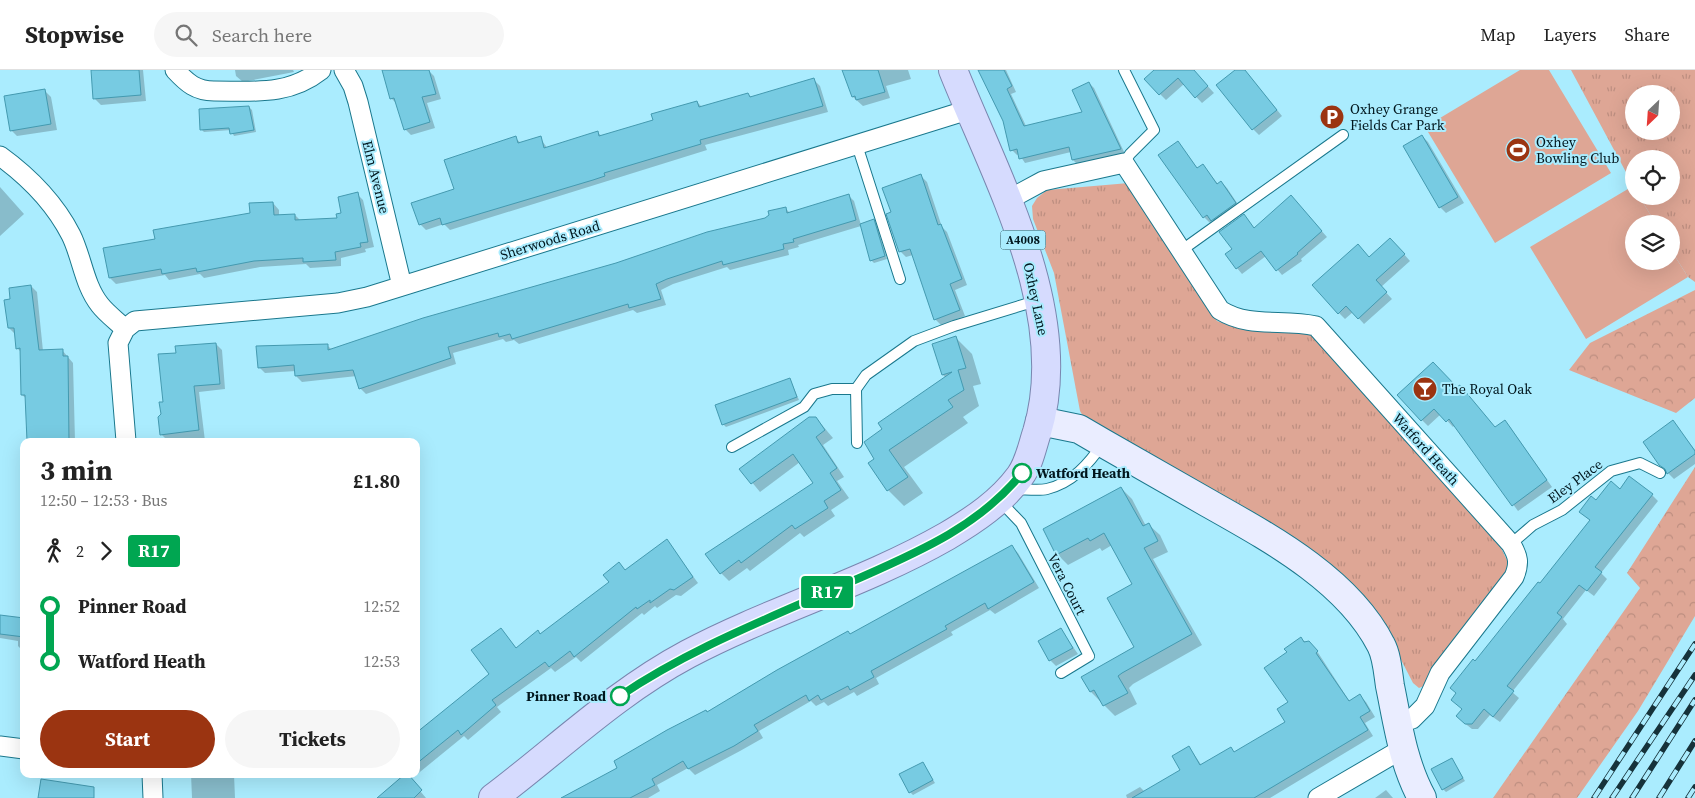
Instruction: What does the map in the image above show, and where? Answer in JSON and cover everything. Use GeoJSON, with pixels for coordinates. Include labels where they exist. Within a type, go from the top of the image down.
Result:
{"type":"FeatureCollection","features":[{"type":"Feature","properties":{"kind":"main road","name":"Oxhey Lane"},"geometry":{"type":"LineString","coordinates":[[953,70],[968,110],[1008,200],[1024,245],[1048,352],[1047,387],[1040,421]]}},
{"type":"Feature","properties":{"kind":"main road","name":"A4008"},"geometry":{"type":"LineString","coordinates":[[500,796],[615,699],[652,675],[690,653],[901,559],[945,537],[977,518],[1004,494],[1022,473],[1040,421]]}},
{"type":"Feature","properties":{"kind":"street"},"geometry":{"type":"LineString","coordinates":[[176,70],[192,87],[204,91],[214,91],[279,90],[307,81],[321,70]]}},
{"type":"Feature","properties":{"kind":"street","name":"Elm Avenue"},"geometry":{"type":"LineString","coordinates":[[344,70],[353,86],[358,102],[402,286]]}},
{"type":"Feature","properties":{"kind":"street","name":"Sherwoods Road"},"geometry":{"type":"LineString","coordinates":[[125,329],[135,321],[143,319],[338,303],[402,286],[968,110]]}},
{"type":"Feature","properties":{"kind":"street"},"geometry":{"type":"LineString","coordinates":[[0,156],[34,184],[54,207],[71,235],[92,292],[100,305],[125,329],[118,343],[126,438]]}},
{"type":"Feature","properties":{"kind":"street"},"geometry":{"type":"LineString","coordinates":[[1008,200],[1043,181],[1124,163]]}},
{"type":"Feature","properties":{"kind":"street","name":"Watford Heath"},"geometry":{"type":"LineString","coordinates":[[1124,163],[1220,310],[1233,318],[1254,322],[1300,322],[1316,326],[1511,544],[1518,557],[1519,566],[1514,577],[1440,673],[1425,706],[1412,719],[1400,736],[1318,798]]}},
{"type":"Feature","properties":{"kind":"street"},"geometry":{"type":"LineString","coordinates":[[1040,421],[1079,429],[1103,442],[1294,554],[1336,589],[1365,618],[1382,647],[1400,736],[1410,774],[1422,798]]}},
{"type":"Feature","properties":{"kind":"street"},"geometry":{"type":"LineString","coordinates":[[0,746],[20,748]]}},
{"type":"Feature","properties":{"kind":"street"},"geometry":{"type":"LineString","coordinates":[[152,778],[153,798]]}},
{"type":"Feature","properties":{"kind":"lane"},"geometry":{"type":"LineString","coordinates":[[1124,70],[1154,130],[1130,154],[1124,163]]}},
{"type":"Feature","properties":{"kind":"lane"},"geometry":{"type":"LineString","coordinates":[[1182,250],[1343,135]]}},
{"type":"Feature","properties":{"kind":"lane"},"geometry":{"type":"LineString","coordinates":[[858,145],[900,279]]}},
{"type":"Feature","properties":{"kind":"lane"},"geometry":{"type":"LineString","coordinates":[[857,443],[856,388],[866,375],[914,341],[954,326],[1037,301]]}},
{"type":"Feature","properties":{"kind":"lane"},"geometry":{"type":"LineString","coordinates":[[732,448],[804,407],[814,394],[832,388],[856,388]]}},
{"type":"Feature","properties":{"kind":"lane"},"geometry":{"type":"LineString","coordinates":[[1004,494],[1046,489],[1077,474],[1088,465],[1103,442]]}},
{"type":"Feature","properties":{"kind":"lane","name":"Eley Place"},"geometry":{"type":"LineString","coordinates":[[1511,544],[1533,525],[1562,510],[1611,471],[1640,463],[1660,473]]}},
{"type":"Feature","properties":{"kind":"lane","name":"Vera Court"},"geometry":{"type":"LineString","coordinates":[[1004,494],[1021,523],[1089,656],[1061,673]]}},
{"type":"Feature","properties":{"kind":"green space","name":"Oxhey Bowling Club"},"geometry":{"type":"Polygon","coordinates":[[[1520,70],[1549,70],[1611,173],[1495,243],[1425,127],[1520,70]]]}},
{"type":"Feature","properties":{"kind":"green space"},"geometry":{"type":"Polygon","coordinates":[[[1571,70],[1695,70],[1695,282],[1688,277],[1680,264],[1680,215],[1651,215],[1644,205],[1680,205],[1680,150],[1625,150],[1625,170],[1571,70]]]}},
{"type":"Feature","properties":{"kind":"green space"},"geometry":{"type":"Polygon","coordinates":[[[1129,183],[1217,321],[1235,327],[1311,329],[1497,540],[1511,568],[1426,685],[1419,688],[1413,683],[1379,617],[1328,566],[1253,512],[1147,459],[1084,418],[1080,411],[1054,273],[1033,219],[1032,206],[1037,198],[1047,190],[1129,183]]]}},
{"type":"Feature","properties":{"kind":"green space"},"geometry":{"type":"Polygon","coordinates":[[[1625,191],[1625,205],[1644,205],[1651,215],[1625,215],[1625,270],[1680,270],[1680,264],[1688,277],[1586,339],[1530,247],[1625,191]]]}},
{"type":"Feature","properties":{"kind":"green space"},"geometry":{"type":"Polygon","coordinates":[[[1695,290],[1695,398],[1676,413],[1569,370],[1590,343],[1695,290]]]}},
{"type":"Feature","properties":{"kind":"green space"},"geometry":{"type":"Polygon","coordinates":[[[1695,467],[1695,616],[1638,711],[1577,798],[1493,798],[1640,588],[1627,573],[1695,467]]]}},
{"type":"Feature","properties":{"kind":"building"},"geometry":{"type":"Polygon","coordinates":[[[91,70],[139,70],[141,95],[93,99],[91,70]]]}},
{"type":"Feature","properties":{"kind":"building"},"geometry":{"type":"Polygon","coordinates":[[[382,70],[429,70],[436,94],[422,97],[430,122],[404,130],[394,98],[390,99],[382,70]]]}},
{"type":"Feature","properties":{"kind":"building"},"geometry":{"type":"Polygon","coordinates":[[[842,70],[878,70],[885,92],[856,100],[855,96],[852,97],[842,70]]]}},
{"type":"Feature","properties":{"kind":"building"},"geometry":{"type":"Polygon","coordinates":[[[978,70],[1004,70],[1012,86],[1007,89],[1024,126],[1082,112],[1072,90],[1089,82],[1121,149],[1072,160],[1069,147],[1019,159],[1017,149],[1010,151],[1003,121],[978,70]]]}},
{"type":"Feature","properties":{"kind":"building"},"geometry":{"type":"Polygon","coordinates":[[[1154,70],[1194,70],[1208,86],[1195,98],[1178,78],[1159,95],[1144,79],[1154,70]]]}},
{"type":"Feature","properties":{"kind":"building"},"geometry":{"type":"Polygon","coordinates":[[[1235,70],[1245,70],[1277,110],[1252,130],[1216,85],[1235,70]]]}},
{"type":"Feature","properties":{"kind":"building"},"geometry":{"type":"Polygon","coordinates":[[[814,78],[823,106],[700,140],[701,144],[604,173],[605,176],[593,180],[442,225],[440,218],[419,225],[411,203],[454,189],[444,160],[516,136],[518,143],[541,136],[544,148],[598,131],[599,136],[653,120],[651,114],[697,101],[699,107],[748,93],[750,97],[814,78]]]}},
{"type":"Feature","properties":{"kind":"building"},"geometry":{"type":"Polygon","coordinates":[[[45,89],[51,124],[10,131],[4,96],[45,89]]]}},
{"type":"Feature","properties":{"kind":"building"},"geometry":{"type":"Polygon","coordinates":[[[249,106],[254,130],[230,134],[229,128],[200,130],[199,109],[249,106]]]}},
{"type":"Feature","properties":{"kind":"building"},"geometry":{"type":"Polygon","coordinates":[[[1422,135],[1458,197],[1439,208],[1403,146],[1422,135]]]}},
{"type":"Feature","properties":{"kind":"building"},"geometry":{"type":"Polygon","coordinates":[[[1178,141],[1197,168],[1203,164],[1217,184],[1221,181],[1236,203],[1211,221],[1207,215],[1203,218],[1158,155],[1178,141]]]}},
{"type":"Feature","properties":{"kind":"building"},"geometry":{"type":"Polygon","coordinates":[[[921,174],[938,225],[941,224],[962,279],[950,284],[960,310],[934,320],[910,249],[899,252],[886,214],[891,212],[882,188],[921,174]]]}},
{"type":"Feature","properties":{"kind":"building"},"geometry":{"type":"Polygon","coordinates":[[[358,192],[368,242],[360,243],[361,247],[335,252],[336,260],[303,262],[303,258],[254,261],[197,272],[196,268],[162,274],[161,269],[109,278],[103,248],[155,239],[153,230],[250,213],[249,203],[273,202],[274,215],[295,214],[295,220],[337,218],[336,214],[341,213],[338,197],[358,192]]]}},
{"type":"Feature","properties":{"kind":"building"},"geometry":{"type":"Polygon","coordinates":[[[849,194],[856,220],[793,239],[794,242],[783,244],[784,249],[723,265],[722,261],[667,279],[656,284],[661,299],[629,308],[628,304],[512,339],[510,334],[499,337],[498,333],[448,347],[451,358],[359,389],[353,370],[295,376],[294,365],[258,368],[256,346],[328,344],[328,350],[423,318],[616,263],[707,232],[765,218],[769,215],[768,211],[786,207],[787,213],[849,194]]]}},
{"type":"Feature","properties":{"kind":"building"},"geometry":{"type":"Polygon","coordinates":[[[1291,195],[1322,231],[1298,254],[1276,271],[1261,251],[1236,269],[1225,254],[1232,249],[1219,232],[1244,214],[1254,228],[1291,195]]]}},
{"type":"Feature","properties":{"kind":"building"},"geometry":{"type":"Polygon","coordinates":[[[874,219],[885,256],[870,261],[860,224],[874,219]]]}},
{"type":"Feature","properties":{"kind":"building"},"geometry":{"type":"Polygon","coordinates":[[[1390,238],[1405,254],[1376,280],[1387,292],[1358,319],[1346,306],[1338,314],[1312,285],[1358,244],[1369,257],[1390,238]]]}},
{"type":"Feature","properties":{"kind":"building"},"geometry":{"type":"Polygon","coordinates":[[[31,285],[39,350],[63,349],[63,356],[68,356],[69,438],[27,438],[25,395],[21,395],[20,348],[16,349],[14,328],[8,328],[4,300],[10,299],[9,288],[31,285]]]}},
{"type":"Feature","properties":{"kind":"building"},"geometry":{"type":"Polygon","coordinates":[[[956,336],[966,368],[958,370],[964,390],[948,400],[953,407],[889,450],[908,477],[887,491],[868,463],[874,459],[864,442],[882,429],[878,423],[952,372],[942,375],[932,344],[956,336]]]}},
{"type":"Feature","properties":{"kind":"building"},"geometry":{"type":"Polygon","coordinates":[[[216,343],[220,384],[194,386],[199,430],[160,435],[158,417],[161,414],[159,402],[163,402],[158,354],[176,353],[175,346],[216,343]]]}},
{"type":"Feature","properties":{"kind":"building"},"geometry":{"type":"Polygon","coordinates":[[[1433,362],[1457,387],[1460,385],[1495,427],[1505,420],[1547,480],[1512,506],[1449,419],[1446,422],[1434,409],[1421,421],[1397,395],[1433,362]]]}},
{"type":"Feature","properties":{"kind":"building"},"geometry":{"type":"Polygon","coordinates":[[[790,378],[797,397],[722,425],[715,405],[790,378]]]}},
{"type":"Feature","properties":{"kind":"building"},"geometry":{"type":"Polygon","coordinates":[[[809,417],[816,417],[825,430],[816,437],[837,468],[830,473],[841,490],[824,501],[828,508],[795,529],[792,525],[741,563],[739,560],[720,574],[705,554],[813,483],[793,454],[751,484],[739,469],[809,417]]]}},
{"type":"Feature","properties":{"kind":"building"},"geometry":{"type":"Polygon","coordinates":[[[1673,420],[1695,451],[1695,454],[1667,474],[1643,442],[1673,420]]]}},
{"type":"Feature","properties":{"kind":"building"},"geometry":{"type":"Polygon","coordinates":[[[1629,476],[1653,494],[1595,567],[1602,572],[1587,591],[1579,585],[1557,613],[1562,617],[1507,686],[1514,691],[1493,717],[1484,709],[1472,724],[1465,724],[1456,716],[1462,709],[1451,700],[1456,693],[1450,688],[1473,659],[1475,661],[1538,582],[1540,583],[1590,520],[1579,512],[1591,496],[1596,500],[1611,481],[1620,489],[1629,476]]]}},
{"type":"Feature","properties":{"kind":"building"},"geometry":{"type":"Polygon","coordinates":[[[1121,487],[1143,526],[1149,523],[1158,541],[1144,548],[1192,634],[1118,676],[1128,693],[1103,706],[1094,690],[1090,692],[1081,677],[1134,647],[1107,598],[1132,584],[1104,533],[1090,541],[1088,538],[1056,555],[1043,529],[1121,487]]]}},
{"type":"Feature","properties":{"kind":"building"},"geometry":{"type":"Polygon","coordinates":[[[667,539],[693,577],[674,590],[670,589],[650,603],[650,600],[637,609],[636,607],[574,657],[570,651],[549,667],[545,662],[492,700],[496,705],[461,735],[458,730],[420,761],[420,730],[489,674],[471,650],[501,628],[516,648],[538,630],[540,634],[609,582],[603,575],[619,562],[625,570],[667,539]]]}},
{"type":"Feature","properties":{"kind":"building"},"geometry":{"type":"Polygon","coordinates":[[[1012,545],[1034,582],[988,609],[985,603],[945,626],[947,629],[871,671],[874,677],[850,690],[848,686],[821,700],[818,695],[809,701],[806,695],[754,725],[758,731],[734,746],[688,769],[683,761],[652,779],[655,785],[630,798],[561,798],[617,768],[614,761],[667,730],[706,710],[707,712],[777,670],[848,631],[850,634],[1012,545]]]}},
{"type":"Feature","properties":{"kind":"building"},"geometry":{"type":"Polygon","coordinates":[[[0,615],[20,618],[20,636],[0,634],[0,615]]]}},
{"type":"Feature","properties":{"kind":"building"},"geometry":{"type":"Polygon","coordinates":[[[1061,628],[1073,648],[1049,661],[1038,641],[1061,628]]]}},
{"type":"Feature","properties":{"kind":"building"},"geometry":{"type":"Polygon","coordinates":[[[1301,637],[1304,642],[1309,641],[1318,651],[1316,653],[1349,701],[1360,694],[1370,711],[1360,717],[1368,730],[1254,798],[1132,798],[1180,770],[1172,756],[1189,746],[1200,765],[1231,747],[1234,752],[1285,722],[1277,709],[1288,702],[1264,668],[1287,652],[1284,649],[1301,637]]]}},
{"type":"Feature","properties":{"kind":"building"},"geometry":{"type":"Polygon","coordinates":[[[1452,758],[1463,778],[1442,790],[1431,769],[1452,758]]]}},
{"type":"Feature","properties":{"kind":"building"},"geometry":{"type":"Polygon","coordinates":[[[923,762],[933,780],[909,793],[899,774],[923,762]]]}},
{"type":"Feature","properties":{"kind":"building"},"geometry":{"type":"Polygon","coordinates":[[[400,778],[412,778],[422,790],[414,798],[377,798],[400,778]]]}},
{"type":"Feature","properties":{"kind":"building"},"geometry":{"type":"Polygon","coordinates":[[[41,779],[94,787],[94,798],[38,798],[41,779]]]}},
{"type":"Feature","properties":{"kind":"railway"},"geometry":{"type":"LineString","coordinates":[[1594,798],[1695,644]]}},
{"type":"Feature","properties":{"kind":"railway"},"geometry":{"type":"LineString","coordinates":[[1612,798],[1695,675]]}},
{"type":"Feature","properties":{"kind":"railway"},"geometry":{"type":"LineString","coordinates":[[1632,798],[1695,700]]}},
{"type":"Feature","properties":{"kind":"railway"},"geometry":{"type":"LineString","coordinates":[[1659,798],[1695,741]]}},
{"type":"Feature","properties":{"kind":"railway"},"geometry":{"type":"LineString","coordinates":[[1688,798],[1695,787]]}},
{"type":"Feature","properties":{"kind":"bus line","name":"R17"},"geometry":{"type":"LineString","coordinates":[[620,696],[690,653],[901,559],[945,537],[977,518],[1010,489],[1022,473]]}},
{"type":"Feature","properties":{"kind":"place","name":"Oxhey Grange Fields Car Park"},"geometry":{"type":"Point","coordinates":[1332,117]}},
{"type":"Feature","properties":{"kind":"place","name":"Oxhey Bowling Club"},"geometry":{"type":"Point","coordinates":[1518,150]}},
{"type":"Feature","properties":{"kind":"place","name":"The Royal Oak"},"geometry":{"type":"Point","coordinates":[1425,389]}},
{"type":"Feature","properties":{"kind":"place","name":"Watford Heath"},"geometry":{"type":"Point","coordinates":[1022,473]}},
{"type":"Feature","properties":{"kind":"place","name":"Pinner Road"},"geometry":{"type":"Point","coordinates":[620,696]}}]}
